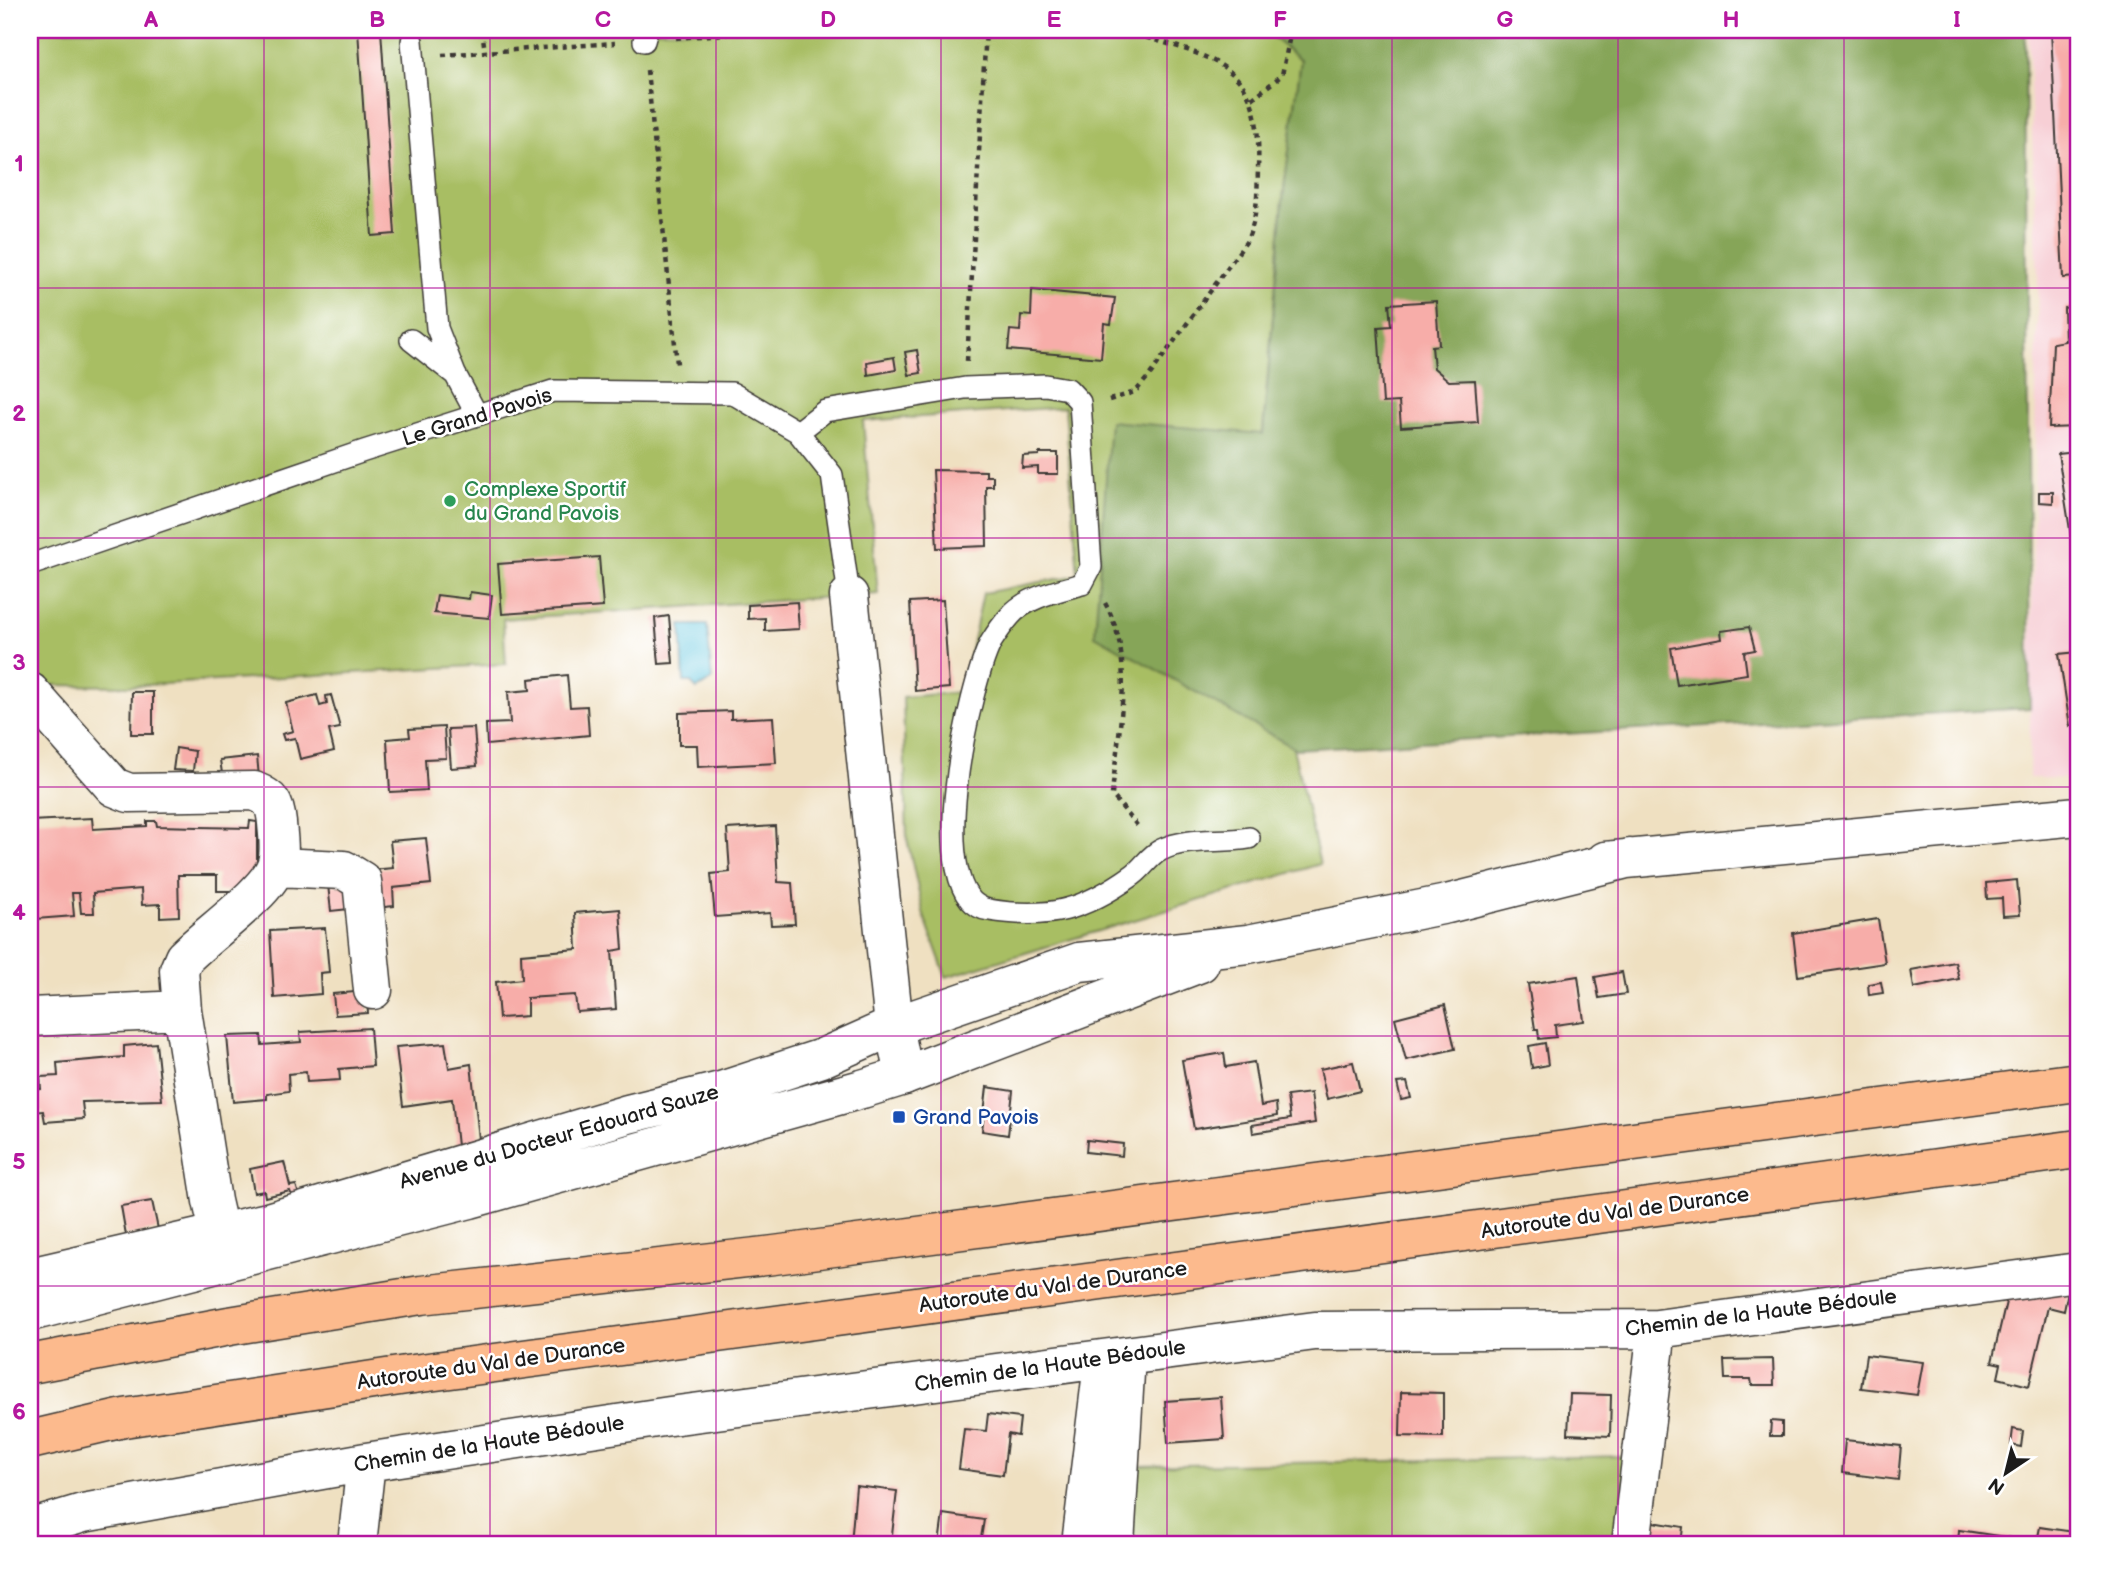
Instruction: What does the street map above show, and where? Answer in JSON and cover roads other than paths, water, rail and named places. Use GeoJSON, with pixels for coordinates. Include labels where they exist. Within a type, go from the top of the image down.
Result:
{"type":"FeatureCollection","features":[{"type":"Feature","properties":{"kind":"highway"},"geometry":{"type":"LineString","coordinates":[[1636,1140],[2078,1067]]}},
{"type":"Feature","properties":{"kind":"highway"},"geometry":{"type":"LineString","coordinates":[[30,1364],[229,1326],[421,1296],[774,1255],[2078,1082]]}},
{"type":"Feature","properties":{"kind":"highway","name":"Autoroute du Val de Durance"},"geometry":{"type":"LineString","coordinates":[[30,1440],[124,1418],[406,1375],[2078,1149]]}},
{"type":"Feature","properties":{"kind":"street"},"geometry":{"type":"LineString","coordinates":[[849,596],[894,1026],[904,1076]]}},
{"type":"Feature","properties":{"kind":"street"},"geometry":{"type":"LineString","coordinates":[[30,692],[114,787],[129,793],[254,791],[267,796],[275,806],[279,850],[276,867],[266,884],[184,958],[179,970],[182,1010],[222,1248]]}},
{"type":"Feature","properties":{"kind":"street","name":"Avenue du Docteur Edouard Sauze"},"geometry":{"type":"LineString","coordinates":[[30,1312],[222,1248],[268,1222],[628,1114],[721,1091],[822,1058],[894,1026],[1079,962],[1248,944],[1302,933],[1437,881],[1630,858],[2078,816]]}},
{"type":"Feature","properties":{"kind":"street","name":"Avenue du Docteur Edouard Sauze"},"geometry":{"type":"LineString","coordinates":[[1735,848],[2078,837]]}},
{"type":"Feature","properties":{"kind":"street"},"geometry":{"type":"LineString","coordinates":[[276,867],[344,870],[362,881],[373,990]]}},
{"type":"Feature","properties":{"kind":"street","name":"Avenue du Docteur Edouard Sauze"},"geometry":{"type":"LineString","coordinates":[[30,1277],[222,1248],[470,1199],[904,1076],[1248,944]]}},
{"type":"Feature","properties":{"kind":"street"},"geometry":{"type":"LineString","coordinates":[[30,1017],[182,1010]]}},
{"type":"Feature","properties":{"kind":"street","name":"Chemin de la Haute Bédoule"},"geometry":{"type":"LineString","coordinates":[[30,1529],[83,1513],[366,1462],[670,1416],[1315,1331],[1657,1329],[2078,1272]]}},
{"type":"Feature","properties":{"kind":"street"},"geometry":{"type":"LineString","coordinates":[[1631,1544],[1657,1329]]}},
{"type":"Feature","properties":{"kind":"street"},"geometry":{"type":"LineString","coordinates":[[1081,1544],[1115,1357]]}},
{"type":"Feature","properties":{"kind":"street"},"geometry":{"type":"LineString","coordinates":[[1115,1357],[1115,1544]]}},
{"type":"Feature","properties":{"kind":"street"},"geometry":{"type":"LineString","coordinates":[[357,1544],[366,1462]]}},
{"type":"Feature","properties":{"kind":"lane"},"geometry":{"type":"LineString","coordinates":[[412,41],[437,328],[455,374],[477,415]]}},
{"type":"Feature","properties":{"kind":"lane"},"geometry":{"type":"LineString","coordinates":[[411,340],[455,374]]}},
{"type":"Feature","properties":{"kind":"lane"},"geometry":{"type":"LineString","coordinates":[[798,432],[825,411],[965,388],[1045,385],[1068,389],[1080,402],[1091,567],[1082,584],[1039,597],[1011,614],[991,643],[970,710],[953,799],[955,864],[969,898],[986,910],[1053,914],[1100,899],[1139,871],[1157,851],[1180,842],[1222,843],[1249,838]]}},
{"type":"Feature","properties":{"kind":"lane","name":"Le Grand Pavois"},"geometry":{"type":"LineString","coordinates":[[30,565],[553,391],[732,393],[798,432],[832,475],[849,596]]}},
{"type":"Feature","properties":{"kind":"water"},"geometry":{"type":"Polygon","coordinates":[[[681,625],[707,625],[712,680],[697,689],[690,682],[684,682],[681,625]]]}},
{"type":"Feature","properties":{"kind":"place","name":"Complexe Sportif du Grand Pavois"},"geometry":{"type":"Point","coordinates":[450,501]}},
{"type":"Feature","properties":{"kind":"place","name":"Grand Pavois"},"geometry":{"type":"Point","coordinates":[899,1117]}}]}
